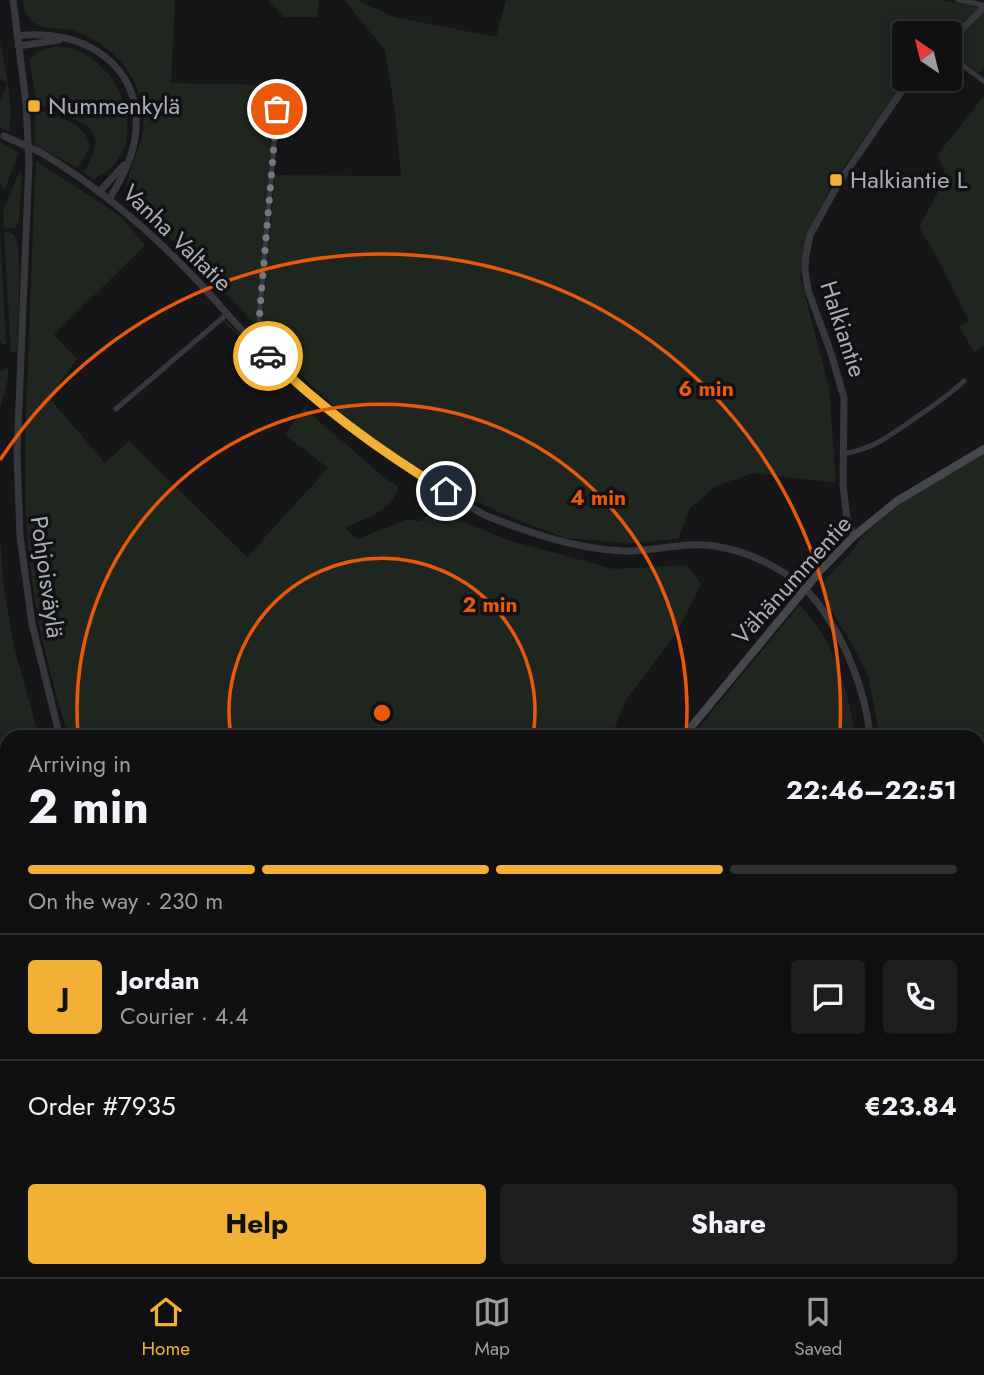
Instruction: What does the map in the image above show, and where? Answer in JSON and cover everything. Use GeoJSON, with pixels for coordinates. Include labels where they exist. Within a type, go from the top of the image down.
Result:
{"type":"FeatureCollection","features":[{"type":"Feature","properties":{"kind":"main road","name":"Vähänummentie"},"geometry":{"type":"LineString","coordinates":[[688,730],[805,589],[854,536],[897,501],[984,449]]}},
{"type":"Feature","properties":{"kind":"street","name":"Pohjoisväylä"},"geometry":{"type":"LineString","coordinates":[[13,0],[29,125],[17,454],[18,502],[32,624],[58,730]]}},
{"type":"Feature","properties":{"kind":"street"},"geometry":{"type":"LineString","coordinates":[[958,0],[984,6]]}},
{"type":"Feature","properties":{"kind":"street"},"geometry":{"type":"LineString","coordinates":[[962,29],[984,6]]}},
{"type":"Feature","properties":{"kind":"street"},"geometry":{"type":"LineString","coordinates":[[17,36],[45,34],[93,48],[114,64],[128,86],[135,112],[135,138],[132,152],[110,198]]}},
{"type":"Feature","properties":{"kind":"street"},"geometry":{"type":"LineString","coordinates":[[18,46],[72,40]]}},
{"type":"Feature","properties":{"kind":"street"},"geometry":{"type":"LineString","coordinates":[[962,65],[984,81]]}},
{"type":"Feature","properties":{"kind":"street","name":"Halkiantie"},"geometry":{"type":"LineString","coordinates":[[854,536],[847,518],[842,485],[844,398],[808,290],[806,254],[810,236],[838,184],[902,91]]}},
{"type":"Feature","properties":{"kind":"street"},"geometry":{"type":"LineString","coordinates":[[253,341],[258,332],[277,109]]}},
{"type":"Feature","properties":{"kind":"street","name":"Vanha Valtatie"},"geometry":{"type":"LineString","coordinates":[[2,135],[40,152],[110,198],[184,267],[280,368],[407,468],[485,515],[562,542],[624,551],[686,545],[718,546],[752,556],[780,571],[805,589],[833,627],[862,693],[869,730]]}},
{"type":"Feature","properties":{"kind":"street"},"geometry":{"type":"LineString","coordinates":[[100,191],[121,169],[132,152]]}},
{"type":"Feature","properties":{"kind":"street"},"geometry":{"type":"LineString","coordinates":[[116,409],[227,314]]}},
{"type":"Feature","properties":{"kind":"street"},"geometry":{"type":"LineString","coordinates":[[842,454],[855,452],[885,440],[946,398],[964,381]]}},
{"type":"Feature","properties":{"kind":"shaded area"},"geometry":{"type":"Polygon","coordinates":[[[23,0],[175,0],[171,83],[273,85],[275,109],[256,326],[187,252],[124,202],[140,143],[143,118],[139,91],[126,68],[106,48],[83,34],[34,23],[26,13],[23,0]]]}},
{"type":"Feature","properties":{"kind":"shaded area"},"geometry":{"type":"Polygon","coordinates":[[[267,0],[319,0],[317,17],[284,17],[267,0]]]}},
{"type":"Feature","properties":{"kind":"shaded area"},"geometry":{"type":"Polygon","coordinates":[[[344,0],[357,0],[394,17],[496,37],[506,0],[941,0],[978,7],[962,23],[892,21],[892,91],[898,91],[833,182],[807,235],[800,276],[829,387],[836,483],[753,473],[716,486],[690,508],[678,539],[629,543],[565,538],[501,513],[429,478],[358,427],[312,386],[261,331],[275,175],[401,176],[385,50],[344,0]]]}},
{"type":"Feature","properties":{"kind":"shaded area"},"geometry":{"type":"Polygon","coordinates":[[[984,11],[984,67],[979,73],[962,61],[962,34],[984,11]]]}},
{"type":"Feature","properties":{"kind":"shaded area"},"geometry":{"type":"Polygon","coordinates":[[[0,41],[10,98],[9,132],[0,128],[0,103],[7,83],[0,79],[0,41]]]}},
{"type":"Feature","properties":{"kind":"shaded area"},"geometry":{"type":"Polygon","coordinates":[[[55,46],[79,51],[98,64],[114,82],[124,103],[128,126],[124,147],[113,166],[93,179],[84,172],[93,154],[95,141],[92,132],[75,119],[37,103],[29,61],[37,52],[55,46]]]}},
{"type":"Feature","properties":{"kind":"shaded area"},"geometry":{"type":"Polygon","coordinates":[[[984,96],[984,345],[974,352],[959,326],[969,321],[919,227],[946,177],[938,154],[984,96]]]}},
{"type":"Feature","properties":{"kind":"shaded area"},"geometry":{"type":"Polygon","coordinates":[[[35,109],[69,121],[83,131],[90,147],[78,168],[35,145],[35,109]]]}},
{"type":"Feature","properties":{"kind":"shaded area"},"geometry":{"type":"Polygon","coordinates":[[[0,142],[19,153],[5,189],[0,183],[0,142]]]}},
{"type":"Feature","properties":{"kind":"shaded area"},"geometry":{"type":"Polygon","coordinates":[[[36,161],[119,215],[145,245],[54,335],[77,359],[49,398],[105,463],[129,441],[247,557],[328,468],[285,435],[304,408],[387,480],[398,486],[396,494],[385,507],[345,528],[357,539],[408,519],[420,522],[431,512],[417,499],[414,492],[438,511],[508,540],[614,569],[686,565],[701,584],[677,632],[626,700],[614,730],[67,730],[39,624],[32,578],[27,528],[26,422],[36,161]]]}},
{"type":"Feature","properties":{"kind":"shaded area"},"geometry":{"type":"Polygon","coordinates":[[[19,172],[22,173],[19,222],[14,228],[4,228],[3,211],[19,172]]]}},
{"type":"Feature","properties":{"kind":"shaded area"},"geometry":{"type":"Polygon","coordinates":[[[0,231],[6,345],[0,340],[0,231]]]}},
{"type":"Feature","properties":{"kind":"shaded area"},"geometry":{"type":"Polygon","coordinates":[[[4,232],[14,235],[18,254],[17,350],[13,353],[11,353],[4,232]]]}},
{"type":"Feature","properties":{"kind":"shaded area"},"geometry":{"type":"Polygon","coordinates":[[[223,321],[273,365],[272,369],[223,321]]]}},
{"type":"Feature","properties":{"kind":"shaded area"},"geometry":{"type":"Polygon","coordinates":[[[8,368],[8,379],[0,409],[0,371],[8,368]]]}},
{"type":"Feature","properties":{"kind":"shaded area"},"geometry":{"type":"Polygon","coordinates":[[[984,453],[984,730],[879,730],[868,676],[821,589],[823,582],[854,549],[861,537],[901,503],[984,453]]]}},
{"type":"Feature","properties":{"kind":"shaded area"},"geometry":{"type":"Polygon","coordinates":[[[0,537],[4,590],[14,646],[37,730],[0,730],[0,537]]]}},
{"type":"Feature","properties":{"kind":"shaded area"},"geometry":{"type":"Polygon","coordinates":[[[799,605],[821,632],[838,666],[854,730],[697,730],[799,605]]]}},
{"type":"Feature","properties":{"kind":"way so far"},"geometry":{"type":"LineString","coordinates":[[268,356],[253,341],[258,332],[277,109]]}},
{"type":"Feature","properties":{"kind":"place","name":"Nummenkylä"},"geometry":{"type":"Point","coordinates":[34,106]}},
{"type":"Feature","properties":{"kind":"place","name":"Halkiantie L"},"geometry":{"type":"Point","coordinates":[836,180]}},
{"type":"Feature","properties":{"kind":"route"},"geometry":{"type":"LineString","coordinates":[[268,356],[344,421],[407,468],[446,491]]}}]}
